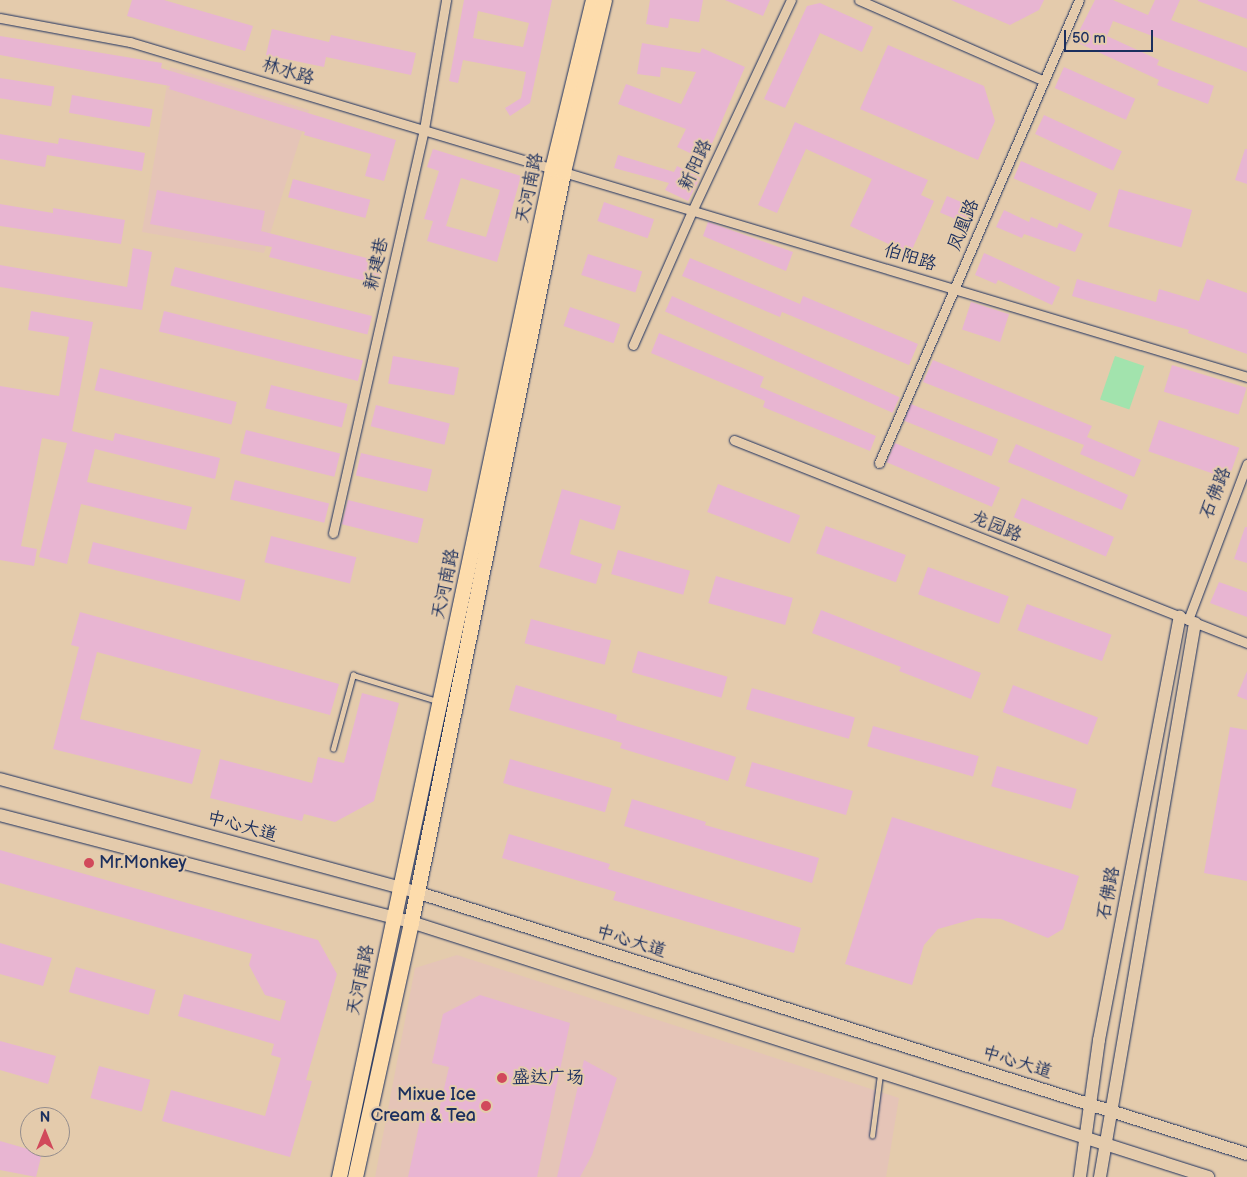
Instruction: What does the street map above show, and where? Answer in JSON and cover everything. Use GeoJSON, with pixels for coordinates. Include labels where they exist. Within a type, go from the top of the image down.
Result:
{"type":"FeatureCollection","features":[{"type":"Feature","properties":{"kind":"main road","name":"天河南路"},"geometry":{"type":"LineString","coordinates":[[339,1177],[393,918],[409,890],[592,0]]}},
{"type":"Feature","properties":{"kind":"main road","name":"天河南路"},"geometry":{"type":"LineString","coordinates":[[355,1177],[411,922],[409,890],[440,702],[558,170],[604,0]]}},
{"type":"Feature","properties":{"kind":"main road","name":"石佛路"},"geometry":{"type":"LineString","coordinates":[[1080,1177],[1088,1139],[1099,1040],[1187,620]]}},
{"type":"Feature","properties":{"kind":"main road","name":"石佛路"},"geometry":{"type":"LineString","coordinates":[[1100,1177],[1112,1111],[1187,620]]}},
{"type":"Feature","properties":{"kind":"main road","name":"中心大道"},"geometry":{"type":"LineString","coordinates":[[0,779],[409,890],[1247,1154]]}},
{"type":"Feature","properties":{"kind":"main road"},"geometry":{"type":"LineString","coordinates":[[0,815],[411,922],[1208,1177]]}},
{"type":"Feature","properties":{"kind":"street","name":"新建巷"},"geometry":{"type":"LineString","coordinates":[[333,533],[424,129],[446,0]]}},
{"type":"Feature","properties":{"kind":"street","name":"新阳路"},"geometry":{"type":"LineString","coordinates":[[633,345],[693,209],[791,0]]}},
{"type":"Feature","properties":{"kind":"street"},"geometry":{"type":"LineString","coordinates":[[859,0],[1042,80]]}},
{"type":"Feature","properties":{"kind":"street","name":"凤凰路"},"geometry":{"type":"LineString","coordinates":[[879,463],[956,289],[1042,80],[1079,0]]}},
{"type":"Feature","properties":{"kind":"street","name":"林水路"},"geometry":{"type":"LineString","coordinates":[[0,18],[130,42],[558,170]]}},
{"type":"Feature","properties":{"kind":"street","name":"伯阳路"},"geometry":{"type":"LineString","coordinates":[[558,170],[1247,376]]}},
{"type":"Feature","properties":{"kind":"street","name":"龙园路"},"geometry":{"type":"LineString","coordinates":[[734,440],[1247,643]]}},
{"type":"Feature","properties":{"kind":"street","name":"石佛路"},"geometry":{"type":"LineString","coordinates":[[1187,620],[1247,464]]}},
{"type":"Feature","properties":{"kind":"lane"},"geometry":{"type":"LineString","coordinates":[[333,748],[353,675],[440,702]]}},
{"type":"Feature","properties":{"kind":"lane"},"geometry":{"type":"LineString","coordinates":[[872,1136],[881,1073]]}},
{"type":"Feature","properties":{"kind":"shaded area"},"geometry":{"type":"Polygon","coordinates":[[[170,67],[309,110],[264,253],[142,232],[170,67]]]}},
{"type":"Feature","properties":{"kind":"shaded area"},"geometry":{"type":"Polygon","coordinates":[[[457,955],[899,1098],[886,1177],[375,1177],[415,968],[457,955]]]}},
{"type":"Feature","properties":{"kind":"green space"},"geometry":{"type":"Polygon","coordinates":[[[1115,356],[1144,366],[1129,410],[1100,399],[1115,356]]]}},
{"type":"Feature","properties":{"kind":"building"},"geometry":{"type":"Polygon","coordinates":[[[132,0],[164,0],[253,26],[245,51],[127,16],[132,0]]]}},
{"type":"Feature","properties":{"kind":"building"},"geometry":{"type":"Polygon","coordinates":[[[464,0],[552,0],[530,103],[510,116],[505,108],[521,98],[526,72],[463,60],[458,83],[449,81],[464,0]],[[478,11],[473,38],[523,47],[529,23],[478,11]]]}},
{"type":"Feature","properties":{"kind":"building"},"geometry":{"type":"Polygon","coordinates":[[[650,0],[703,0],[699,22],[670,18],[668,28],[646,24],[650,0]]]}},
{"type":"Feature","properties":{"kind":"building"},"geometry":{"type":"Polygon","coordinates":[[[725,0],[770,0],[763,16],[725,0]]]}},
{"type":"Feature","properties":{"kind":"building"},"geometry":{"type":"Polygon","coordinates":[[[951,0],[1044,0],[1039,10],[1010,25],[951,0]]]}},
{"type":"Feature","properties":{"kind":"building"},"geometry":{"type":"Polygon","coordinates":[[[1095,0],[1113,0],[1148,15],[1155,0],[1180,0],[1171,20],[1247,48],[1247,72],[1113,21],[1107,36],[1159,60],[1157,65],[1214,86],[1208,104],[1157,85],[1159,80],[1074,41],[1095,0]]]}},
{"type":"Feature","properties":{"kind":"building"},"geometry":{"type":"Polygon","coordinates":[[[1198,0],[1247,0],[1247,19],[1198,1],[1198,0]]]}},
{"type":"Feature","properties":{"kind":"building"},"geometry":{"type":"Polygon","coordinates":[[[820,3],[873,27],[862,52],[820,33],[785,108],[764,99],[807,6],[820,3]]]}},
{"type":"Feature","properties":{"kind":"building"},"geometry":{"type":"Polygon","coordinates":[[[272,29],[329,42],[331,35],[416,53],[411,75],[326,57],[324,67],[266,55],[272,29]]]}},
{"type":"Feature","properties":{"kind":"building"},"geometry":{"type":"Polygon","coordinates":[[[0,36],[162,63],[161,68],[396,140],[384,181],[365,176],[371,154],[304,135],[305,132],[169,89],[170,86],[0,55],[0,36]]]}},
{"type":"Feature","properties":{"kind":"building"},"geometry":{"type":"Polygon","coordinates":[[[642,43],[700,53],[702,48],[745,67],[705,160],[677,147],[686,129],[618,104],[626,84],[681,104],[696,72],[661,67],[660,77],[637,74],[642,43]]]}},
{"type":"Feature","properties":{"kind":"building"},"geometry":{"type":"Polygon","coordinates":[[[888,45],[984,86],[995,121],[978,160],[860,109],[888,45]]]}},
{"type":"Feature","properties":{"kind":"building"},"geometry":{"type":"Polygon","coordinates":[[[1064,67],[1135,99],[1126,120],[1055,88],[1064,67]]]}},
{"type":"Feature","properties":{"kind":"building"},"geometry":{"type":"Polygon","coordinates":[[[0,78],[54,87],[51,106],[0,98],[0,78]]]}},
{"type":"Feature","properties":{"kind":"building"},"geometry":{"type":"Polygon","coordinates":[[[72,95],[153,109],[150,127],[69,113],[72,95]]]}},
{"type":"Feature","properties":{"kind":"building"},"geometry":{"type":"Polygon","coordinates":[[[1044,115],[1122,151],[1113,170],[1035,134],[1044,115]]]}},
{"type":"Feature","properties":{"kind":"building"},"geometry":{"type":"Polygon","coordinates":[[[795,122],[928,180],[921,195],[934,201],[910,254],[850,226],[872,179],[806,149],[777,213],[758,205],[795,122]]]}},
{"type":"Feature","properties":{"kind":"building"},"geometry":{"type":"Polygon","coordinates":[[[0,134],[58,144],[59,138],[145,153],[142,171],[47,155],[45,167],[0,159],[0,134]]]}},
{"type":"Feature","properties":{"kind":"building"},"geometry":{"type":"Polygon","coordinates":[[[433,149],[521,176],[497,262],[427,241],[433,221],[424,219],[439,171],[427,167],[433,149]],[[461,178],[446,226],[486,237],[500,190],[461,178]]]}},
{"type":"Feature","properties":{"kind":"building"},"geometry":{"type":"Polygon","coordinates":[[[1245,149],[1247,149],[1247,184],[1235,180],[1245,149]]]}},
{"type":"Feature","properties":{"kind":"building"},"geometry":{"type":"Polygon","coordinates":[[[618,155],[674,172],[677,166],[700,178],[688,201],[665,190],[669,183],[614,168],[618,155]]]}},
{"type":"Feature","properties":{"kind":"building"},"geometry":{"type":"Polygon","coordinates":[[[1021,161],[1097,193],[1090,211],[1014,178],[1021,161]]]}},
{"type":"Feature","properties":{"kind":"building"},"geometry":{"type":"Polygon","coordinates":[[[293,179],[370,200],[365,218],[288,197],[293,179]]]}},
{"type":"Feature","properties":{"kind":"building"},"geometry":{"type":"Polygon","coordinates":[[[1119,189],[1192,210],[1181,247],[1108,226],[1119,189]]]}},
{"type":"Feature","properties":{"kind":"building"},"geometry":{"type":"Polygon","coordinates":[[[157,190],[265,211],[261,231],[382,262],[377,284],[269,257],[272,247],[150,224],[157,190]]]}},
{"type":"Feature","properties":{"kind":"building"},"geometry":{"type":"Polygon","coordinates":[[[947,196],[975,208],[968,224],[940,213],[947,196]]]}},
{"type":"Feature","properties":{"kind":"building"},"geometry":{"type":"Polygon","coordinates":[[[604,202],[654,219],[648,238],[597,221],[604,202]]]}},
{"type":"Feature","properties":{"kind":"building"},"geometry":{"type":"Polygon","coordinates":[[[0,204],[53,213],[53,208],[125,220],[121,244],[0,226],[0,204]]]}},
{"type":"Feature","properties":{"kind":"building"},"geometry":{"type":"Polygon","coordinates":[[[1004,210],[1029,222],[1031,217],[1057,228],[1059,223],[1083,234],[1075,252],[1024,234],[1022,238],[996,227],[1004,210]]]}},
{"type":"Feature","properties":{"kind":"building"},"geometry":{"type":"Polygon","coordinates":[[[708,222],[793,252],[786,271],[703,236],[708,222]]]}},
{"type":"Feature","properties":{"kind":"building"},"geometry":{"type":"Polygon","coordinates":[[[133,248],[152,252],[142,310],[0,287],[0,265],[127,287],[133,248]]]}},
{"type":"Feature","properties":{"kind":"building"},"geometry":{"type":"Polygon","coordinates":[[[984,253],[1060,287],[1052,305],[998,280],[996,284],[975,275],[984,253]]]}},
{"type":"Feature","properties":{"kind":"building"},"geometry":{"type":"Polygon","coordinates":[[[588,254],[642,272],[635,293],[581,275],[588,254]]]}},
{"type":"Feature","properties":{"kind":"building"},"geometry":{"type":"Polygon","coordinates":[[[690,258],[800,304],[803,296],[918,344],[909,365],[782,312],[780,317],[682,276],[690,258]]]}},
{"type":"Feature","properties":{"kind":"building"},"geometry":{"type":"Polygon","coordinates":[[[175,267],[372,316],[367,335],[170,285],[175,267]]]}},
{"type":"Feature","properties":{"kind":"building"},"geometry":{"type":"Polygon","coordinates":[[[1077,279],[1156,302],[1159,289],[1199,301],[1207,279],[1247,293],[1247,354],[1188,333],[1189,330],[1072,296],[1077,279]]]}},
{"type":"Feature","properties":{"kind":"building"},"geometry":{"type":"Polygon","coordinates":[[[672,296],[899,397],[893,413],[665,312],[672,296]]]}},
{"type":"Feature","properties":{"kind":"building"},"geometry":{"type":"Polygon","coordinates":[[[971,302],[1009,314],[1000,342],[962,330],[971,302]]]}},
{"type":"Feature","properties":{"kind":"building"},"geometry":{"type":"Polygon","coordinates":[[[570,307],[620,324],[614,343],[563,326],[570,307]]]}},
{"type":"Feature","properties":{"kind":"building"},"geometry":{"type":"Polygon","coordinates":[[[31,311],[93,322],[72,431],[113,441],[115,433],[220,458],[215,479],[95,449],[87,482],[192,507],[186,530],[81,504],[67,564],[39,557],[67,443],[42,438],[21,546],[37,549],[34,566],[0,560],[0,386],[59,396],[69,337],[28,330],[31,311]]]}},
{"type":"Feature","properties":{"kind":"building"},"geometry":{"type":"Polygon","coordinates":[[[164,311],[363,361],[358,381],[159,331],[164,311]]]}},
{"type":"Feature","properties":{"kind":"building"},"geometry":{"type":"Polygon","coordinates":[[[659,333],[764,377],[760,387],[876,436],[870,451],[763,407],[765,401],[651,353],[659,333]]]}},
{"type":"Feature","properties":{"kind":"building"},"geometry":{"type":"Polygon","coordinates":[[[393,356],[459,368],[454,395],[388,384],[393,356]]]}},
{"type":"Feature","properties":{"kind":"building"},"geometry":{"type":"Polygon","coordinates":[[[933,360],[1092,426],[1087,437],[1141,460],[1134,477],[1080,454],[1084,445],[923,382],[933,360]]]}},
{"type":"Feature","properties":{"kind":"building"},"geometry":{"type":"Polygon","coordinates":[[[1172,365],[1247,388],[1238,415],[1164,392],[1172,365]]]}},
{"type":"Feature","properties":{"kind":"building"},"geometry":{"type":"Polygon","coordinates":[[[100,368],[237,402],[231,424],[94,390],[100,368]]]}},
{"type":"Feature","properties":{"kind":"building"},"geometry":{"type":"Polygon","coordinates":[[[271,385],[348,404],[342,427],[265,408],[271,385]]]}},
{"type":"Feature","properties":{"kind":"building"},"geometry":{"type":"Polygon","coordinates":[[[911,404],[998,439],[991,456],[904,421],[911,404]]]}},
{"type":"Feature","properties":{"kind":"building"},"geometry":{"type":"Polygon","coordinates":[[[376,405],[450,423],[444,445],[371,426],[376,405]]]}},
{"type":"Feature","properties":{"kind":"building"},"geometry":{"type":"Polygon","coordinates":[[[1159,420],[1239,448],[1229,479],[1148,451],[1159,420]]]}},
{"type":"Feature","properties":{"kind":"building"},"geometry":{"type":"Polygon","coordinates":[[[246,430],[340,453],[334,477],[240,453],[246,430]]]}},
{"type":"Feature","properties":{"kind":"building"},"geometry":{"type":"Polygon","coordinates":[[[895,443],[1000,488],[992,507],[887,462],[895,443]]]}},
{"type":"Feature","properties":{"kind":"building"},"geometry":{"type":"Polygon","coordinates":[[[1016,444],[1128,495],[1122,510],[1008,462],[1016,444]]]}},
{"type":"Feature","properties":{"kind":"building"},"geometry":{"type":"Polygon","coordinates":[[[361,453],[432,469],[427,492],[356,475],[361,453]]]}},
{"type":"Feature","properties":{"kind":"building"},"geometry":{"type":"Polygon","coordinates":[[[235,480],[329,503],[324,523],[230,499],[235,480]]]}},
{"type":"Feature","properties":{"kind":"building"},"geometry":{"type":"Polygon","coordinates":[[[718,484],[800,516],[789,544],[707,512],[718,484]]]}},
{"type":"Feature","properties":{"kind":"building"},"geometry":{"type":"Polygon","coordinates":[[[562,489],[621,506],[614,530],[580,519],[570,554],[602,564],[596,584],[539,567],[562,489]]]}},
{"type":"Feature","properties":{"kind":"building"},"geometry":{"type":"Polygon","coordinates":[[[1022,498],[1114,537],[1106,556],[1014,517],[1022,498]]]}},
{"type":"Feature","properties":{"kind":"building"},"geometry":{"type":"Polygon","coordinates":[[[348,500],[424,519],[418,543],[342,524],[348,500]]]}},
{"type":"Feature","properties":{"kind":"building"},"geometry":{"type":"Polygon","coordinates":[[[826,526],[906,555],[896,582],[816,553],[826,526]]]}},
{"type":"Feature","properties":{"kind":"building"},"geometry":{"type":"Polygon","coordinates":[[[1245,527],[1247,527],[1247,563],[1234,559],[1245,527]]]}},
{"type":"Feature","properties":{"kind":"building"},"geometry":{"type":"Polygon","coordinates":[[[271,536],[356,557],[350,583],[264,562],[271,536]]]}},
{"type":"Feature","properties":{"kind":"building"},"geometry":{"type":"Polygon","coordinates":[[[93,542],[245,580],[240,601],[88,563],[93,542]]]}},
{"type":"Feature","properties":{"kind":"building"},"geometry":{"type":"Polygon","coordinates":[[[618,550],[690,571],[683,595],[611,574],[618,550]]]}},
{"type":"Feature","properties":{"kind":"building"},"geometry":{"type":"Polygon","coordinates":[[[928,567],[1009,596],[999,624],[918,594],[928,567]]]}},
{"type":"Feature","properties":{"kind":"building"},"geometry":{"type":"Polygon","coordinates":[[[716,576],[793,598],[785,625],[708,603],[716,576]]]}},
{"type":"Feature","properties":{"kind":"building"},"geometry":{"type":"Polygon","coordinates":[[[1219,582],[1247,592],[1247,617],[1210,603],[1219,582]]]}},
{"type":"Feature","properties":{"kind":"building"},"geometry":{"type":"Polygon","coordinates":[[[1027,604],[1112,635],[1102,661],[1017,630],[1027,604]]]}},
{"type":"Feature","properties":{"kind":"building"},"geometry":{"type":"Polygon","coordinates":[[[821,610],[981,673],[971,699],[899,671],[901,667],[812,633],[821,610]]]}},
{"type":"Feature","properties":{"kind":"building"},"geometry":{"type":"Polygon","coordinates":[[[80,612],[339,684],[330,715],[97,652],[80,719],[201,750],[192,784],[53,749],[79,647],[71,645],[80,612]]]}},
{"type":"Feature","properties":{"kind":"building"},"geometry":{"type":"Polygon","coordinates":[[[531,619],[611,640],[605,665],[525,643],[531,619]]]}},
{"type":"Feature","properties":{"kind":"building"},"geometry":{"type":"Polygon","coordinates":[[[638,651],[727,677],[721,698],[632,672],[638,651]]]}},
{"type":"Feature","properties":{"kind":"building"},"geometry":{"type":"Polygon","coordinates":[[[1247,671],[1247,700],[1237,696],[1247,671]]]}},
{"type":"Feature","properties":{"kind":"building"},"geometry":{"type":"Polygon","coordinates":[[[516,685],[617,715],[616,720],[736,757],[728,781],[620,748],[622,743],[509,710],[516,685]]]}},
{"type":"Feature","properties":{"kind":"building"},"geometry":{"type":"Polygon","coordinates":[[[1013,685],[1098,718],[1088,745],[1003,712],[1013,685]]]}},
{"type":"Feature","properties":{"kind":"building"},"geometry":{"type":"Polygon","coordinates":[[[752,688],[855,717],[849,739],[746,709],[752,688]]]}},
{"type":"Feature","properties":{"kind":"building"},"geometry":{"type":"Polygon","coordinates":[[[362,693],[399,703],[374,801],[335,822],[304,814],[302,821],[210,798],[220,759],[312,783],[318,757],[344,763],[362,693]]]}},
{"type":"Feature","properties":{"kind":"building"},"geometry":{"type":"Polygon","coordinates":[[[873,726],[979,756],[973,777],[867,746],[873,726]]]}},
{"type":"Feature","properties":{"kind":"building"},"geometry":{"type":"Polygon","coordinates":[[[1230,727],[1247,730],[1247,881],[1204,873],[1230,727]]]}},
{"type":"Feature","properties":{"kind":"building"},"geometry":{"type":"Polygon","coordinates":[[[510,759],[612,788],[605,812],[503,783],[510,759]]]}},
{"type":"Feature","properties":{"kind":"building"},"geometry":{"type":"Polygon","coordinates":[[[752,762],[853,791],[846,815],[745,786],[752,762]]]}},
{"type":"Feature","properties":{"kind":"building"},"geometry":{"type":"Polygon","coordinates":[[[997,766],[1077,789],[1071,809],[991,786],[997,766]]]}},
{"type":"Feature","properties":{"kind":"building"},"geometry":{"type":"Polygon","coordinates":[[[632,799],[706,822],[705,825],[819,858],[812,883],[624,826],[632,799]]]}},
{"type":"Feature","properties":{"kind":"building"},"geometry":{"type":"Polygon","coordinates":[[[892,817],[1079,876],[1063,929],[1048,938],[1001,919],[977,918],[938,929],[924,945],[912,985],[845,964],[892,817]]]}},
{"type":"Feature","properties":{"kind":"building"},"geometry":{"type":"Polygon","coordinates":[[[509,834],[610,864],[608,869],[801,928],[794,953],[613,900],[616,892],[502,858],[509,834]]]}},
{"type":"Feature","properties":{"kind":"building"},"geometry":{"type":"Polygon","coordinates":[[[0,850],[318,940],[337,974],[306,1080],[312,1081],[290,1157],[162,1121],[171,1090],[265,1116],[281,1058],[271,1055],[274,1044],[178,1016],[184,994],[280,1021],[286,1001],[265,995],[249,965],[252,954],[0,883],[0,850]]]}},
{"type":"Feature","properties":{"kind":"building"},"geometry":{"type":"Polygon","coordinates":[[[0,943],[52,958],[43,986],[0,974],[0,943]]]}},
{"type":"Feature","properties":{"kind":"building"},"geometry":{"type":"Polygon","coordinates":[[[76,967],[156,990],[149,1015],[69,992],[76,967]]]}},
{"type":"Feature","properties":{"kind":"building","name":"盛达广场"},"geometry":{"type":"Polygon","coordinates":[[[480,995],[570,1023],[537,1177],[408,1177],[422,1112],[438,1115],[449,1067],[432,1063],[443,1014],[480,995]]]}},
{"type":"Feature","properties":{"kind":"building"},"geometry":{"type":"Polygon","coordinates":[[[0,1041],[56,1056],[48,1084],[0,1070],[0,1041]]]}},
{"type":"Feature","properties":{"kind":"building"},"geometry":{"type":"Polygon","coordinates":[[[584,1060],[617,1078],[592,1155],[580,1177],[557,1177],[584,1060]]]}},
{"type":"Feature","properties":{"kind":"building"},"geometry":{"type":"Polygon","coordinates":[[[99,1066],[150,1080],[142,1112],[90,1098],[99,1066]]]}},
{"type":"Feature","properties":{"kind":"building"},"geometry":{"type":"Polygon","coordinates":[[[0,1141],[20,1147],[20,1157],[41,1157],[36,1177],[0,1170],[0,1141]]]}},
{"type":"Feature","properties":{"kind":"place","name":"Mr.Monkey"},"geometry":{"type":"Point","coordinates":[89,863]}},
{"type":"Feature","properties":{"kind":"place","name":"盛达广场"},"geometry":{"type":"Point","coordinates":[502,1078]}},
{"type":"Feature","properties":{"kind":"place","name":"Mixue Ice Cream & Tea"},"geometry":{"type":"Point","coordinates":[486,1106]}}]}
